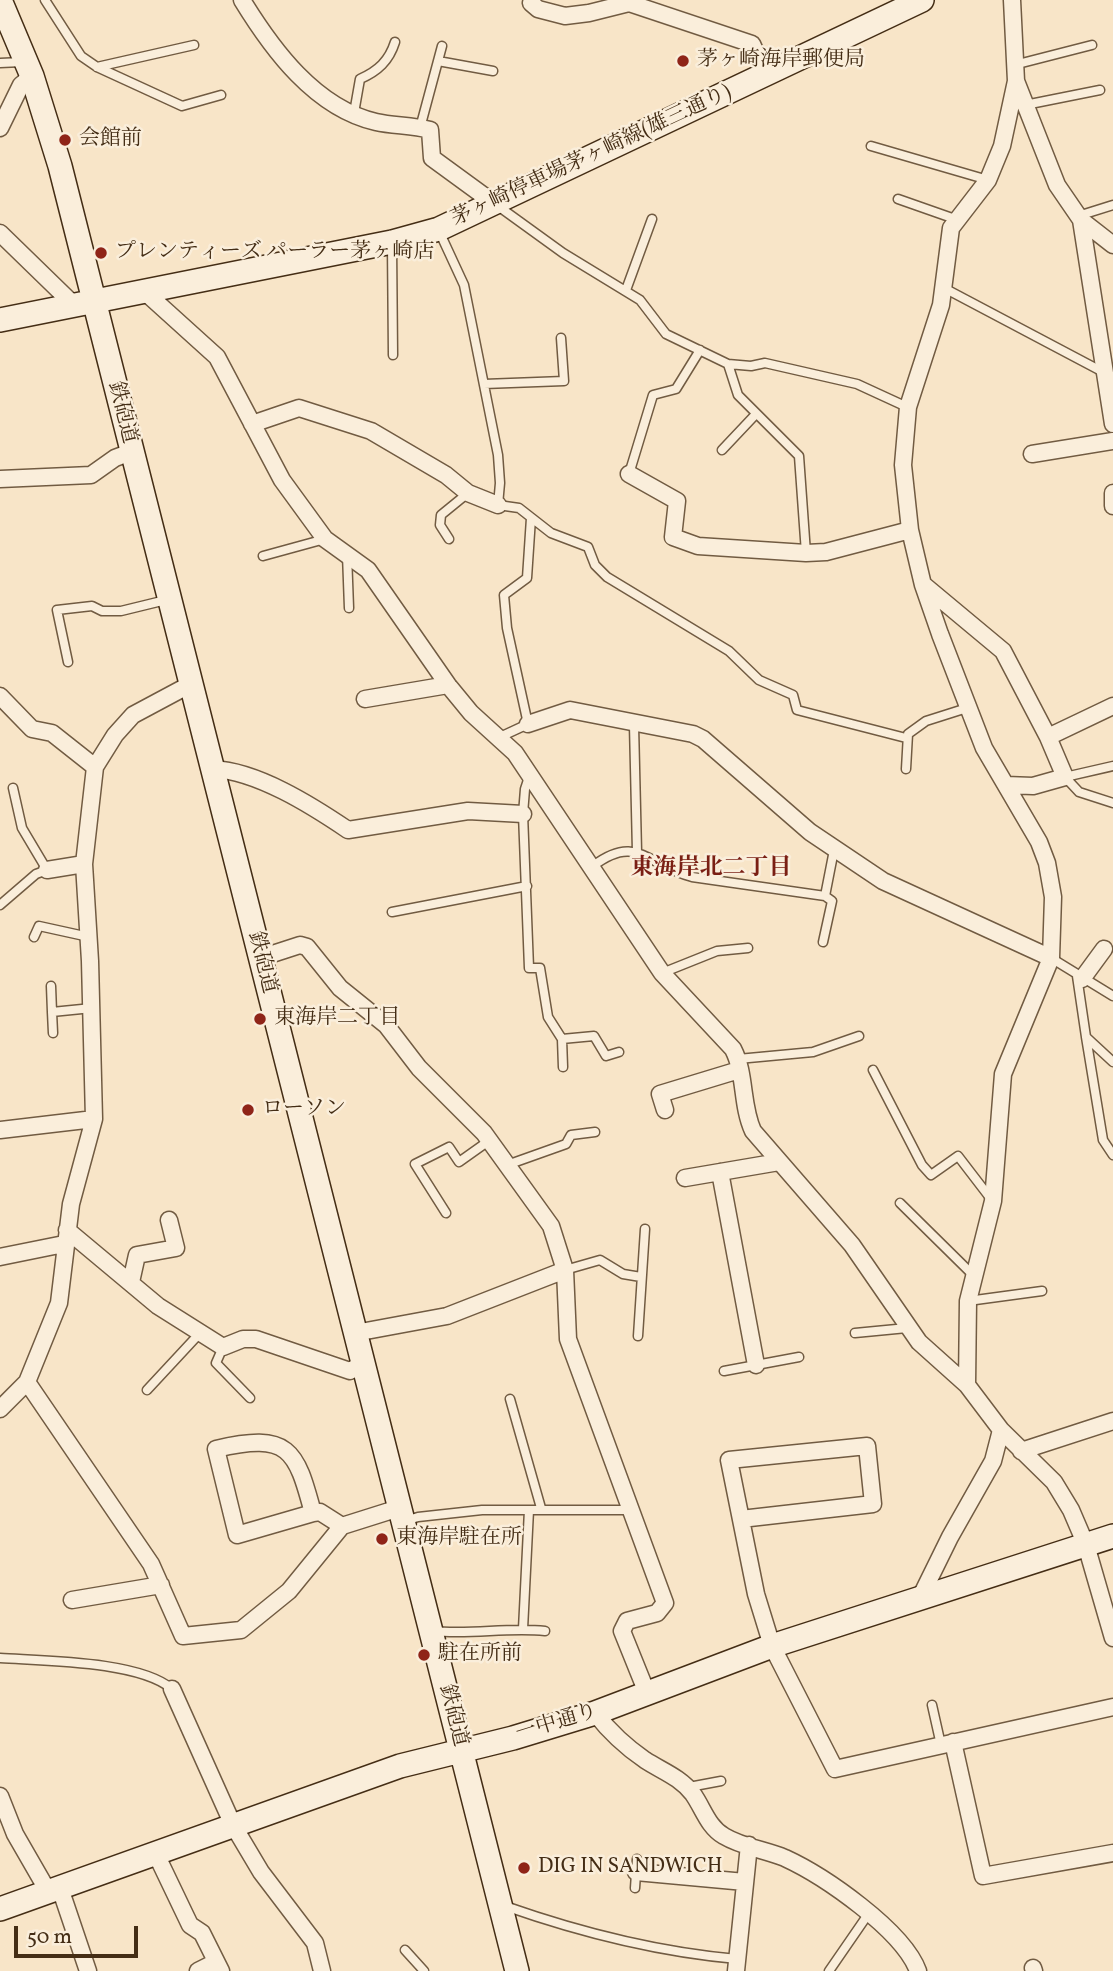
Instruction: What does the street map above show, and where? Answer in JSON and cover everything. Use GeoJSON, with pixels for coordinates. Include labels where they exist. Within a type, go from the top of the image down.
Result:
{"type":"FeatureCollection","features":[{"type":"Feature","properties":{"kind":"street","name":"鉄砲道"},"geometry":{"type":"LineString","coordinates":[[0,0],[29,69],[60,166],[83,303],[131,452],[517,1971]]}},
{"type":"Feature","properties":{"kind":"street"},"geometry":{"type":"LineString","coordinates":[[242,0],[259,28],[301,78],[328,100],[374,121],[429,130],[432,158],[495,204]]}},
{"type":"Feature","properties":{"kind":"street","name":"茅ヶ崎停車場茅ヶ崎線(雄三通り)"},"geometry":{"type":"LineString","coordinates":[[0,320],[392,242],[439,229],[766,75],[897,5],[922,0]]}},
{"type":"Feature","properties":{"kind":"street"},"geometry":{"type":"LineString","coordinates":[[967,1385],[968,1301],[993,1201],[1003,1074],[1051,958],[1053,897],[1047,863],[1039,842],[967,708],[923,585],[910,530],[903,465],[908,407],[944,288],[951,228],[955,219],[988,180],[1002,146],[1015,73],[1012,0]]}},
{"type":"Feature","properties":{"kind":"street"},"geometry":{"type":"LineString","coordinates":[[531,1],[538,9],[565,16],[635,2],[752,44],[766,75]]}},
{"type":"Feature","properties":{"kind":"street"},"geometry":{"type":"LineString","coordinates":[[0,128],[29,69]]}},
{"type":"Feature","properties":{"kind":"street"},"geometry":{"type":"LineString","coordinates":[[1015,73],[1057,185],[1079,218],[1113,245]]}},
{"type":"Feature","properties":{"kind":"street"},"geometry":{"type":"LineString","coordinates":[[1079,218],[1113,424]]}},
{"type":"Feature","properties":{"kind":"street"},"geometry":{"type":"LineString","coordinates":[[0,233],[83,303]]}},
{"type":"Feature","properties":{"kind":"street"},"geometry":{"type":"LineString","coordinates":[[144,291],[218,357],[282,480],[325,539],[368,570],[448,685],[471,713],[500,737],[530,774],[662,973],[724,1038],[738,1065],[747,1119],[753,1131],[852,1245],[907,1328],[967,1385],[1001,1430],[1054,1482],[1071,1510],[1086,1545],[1113,1638]]}},
{"type":"Feature","properties":{"kind":"street"},"geometry":{"type":"LineString","coordinates":[[252,424],[299,408],[371,431],[446,475],[468,493],[498,505]]}},
{"type":"Feature","properties":{"kind":"street"},"geometry":{"type":"LineString","coordinates":[[1032,454],[1113,440]]}},
{"type":"Feature","properties":{"kind":"street"},"geometry":{"type":"LineString","coordinates":[[0,479],[91,475],[115,458],[131,452]]}},
{"type":"Feature","properties":{"kind":"street"},"geometry":{"type":"LineString","coordinates":[[629,474],[677,501],[673,537],[698,546],[825,552],[910,530]]}},
{"type":"Feature","properties":{"kind":"street"},"geometry":{"type":"LineString","coordinates":[[1113,493],[1113,506]]}},
{"type":"Feature","properties":{"kind":"street"},"geometry":{"type":"LineString","coordinates":[[923,585],[1003,651],[1065,776],[1032,786],[1006,785]]}},
{"type":"Feature","properties":{"kind":"street"},"geometry":{"type":"LineString","coordinates":[[0,1409],[27,1382],[59,1303],[66,1237],[94,1119],[92,1009],[84,864],[95,767],[133,715],[191,684]]}},
{"type":"Feature","properties":{"kind":"street"},"geometry":{"type":"LineString","coordinates":[[365,699],[448,685]]}},
{"type":"Feature","properties":{"kind":"street"},"geometry":{"type":"LineString","coordinates":[[0,696],[32,729],[52,733],[95,767]]}},
{"type":"Feature","properties":{"kind":"street"},"geometry":{"type":"LineString","coordinates":[[1048,737],[1113,706]]}},
{"type":"Feature","properties":{"kind":"street"},"geometry":{"type":"LineString","coordinates":[[528,724],[570,710],[693,734],[703,739],[834,850],[883,881],[1051,958]]}},
{"type":"Feature","properties":{"kind":"street"},"geometry":{"type":"LineString","coordinates":[[213,769],[234,770],[316,809],[348,830],[468,811],[523,814]]}},
{"type":"Feature","properties":{"kind":"street"},"geometry":{"type":"LineString","coordinates":[[47,870],[84,864]]}},
{"type":"Feature","properties":{"kind":"street"},"geometry":{"type":"LineString","coordinates":[[260,958],[300,945],[307,947],[329,976],[386,1025],[419,1068],[490,1140],[551,1226],[565,1270],[568,1339],[665,1603],[657,1613],[627,1621],[622,1631],[647,1693]]}},
{"type":"Feature","properties":{"kind":"street"},"geometry":{"type":"LineString","coordinates":[[1079,977],[1104,949]]}},
{"type":"Feature","properties":{"kind":"street"},"geometry":{"type":"LineString","coordinates":[[665,1110],[660,1094],[738,1065]]}},
{"type":"Feature","properties":{"kind":"street"},"geometry":{"type":"LineString","coordinates":[[0,1130],[94,1119]]}},
{"type":"Feature","properties":{"kind":"street"},"geometry":{"type":"LineString","coordinates":[[685,1178],[779,1162]]}},
{"type":"Feature","properties":{"kind":"street"},"geometry":{"type":"LineString","coordinates":[[720,1172],[755,1364]]}},
{"type":"Feature","properties":{"kind":"street"},"geometry":{"type":"LineString","coordinates":[[131,1282],[137,1255],[176,1248],[169,1220]]}},
{"type":"Feature","properties":{"kind":"street"},"geometry":{"type":"LineString","coordinates":[[0,1257],[66,1237]]}},
{"type":"Feature","properties":{"kind":"street"},"geometry":{"type":"LineString","coordinates":[[66,1237],[131,1282],[159,1306],[223,1347],[243,1339],[257,1339],[350,1371],[363,1363]]}},
{"type":"Feature","properties":{"kind":"street"},"geometry":{"type":"LineString","coordinates":[[355,1333],[447,1316],[565,1270]]}},
{"type":"Feature","properties":{"kind":"street"},"geometry":{"type":"LineString","coordinates":[[27,1382],[120,1516],[161,1585],[183,1636],[242,1630],[289,1591],[342,1526],[401,1515]]}},
{"type":"Feature","properties":{"kind":"street"},"geometry":{"type":"LineString","coordinates":[[1021,1451],[1113,1421]]}},
{"type":"Feature","properties":{"kind":"street"},"geometry":{"type":"LineString","coordinates":[[920,1598],[950,1537],[993,1461],[1001,1430]]}},
{"type":"Feature","properties":{"kind":"street"},"geometry":{"type":"LineString","coordinates":[[313,1513],[301,1467],[286,1449],[274,1444],[238,1444],[216,1449],[237,1535],[320,1512],[342,1526]]}},
{"type":"Feature","properties":{"kind":"street"},"geometry":{"type":"LineString","coordinates":[[741,1519],[873,1504],[867,1446],[729,1460],[756,1594],[772,1646],[835,1769],[1113,1707]]}},
{"type":"Feature","properties":{"kind":"street","name":"一中通り"},"geometry":{"type":"LineString","coordinates":[[0,1909],[400,1766],[513,1738],[595,1713],[772,1646],[1113,1536]]}},
{"type":"Feature","properties":{"kind":"street"},"geometry":{"type":"LineString","coordinates":[[72,1600],[161,1585]]}},
{"type":"Feature","properties":{"kind":"street"},"geometry":{"type":"LineString","coordinates":[[172,1689],[233,1825],[261,1872],[315,1943],[322,1971]]}},
{"type":"Feature","properties":{"kind":"street"},"geometry":{"type":"LineString","coordinates":[[595,1713],[609,1731],[645,1760],[678,1779],[711,1825],[725,1837],[810,1871],[869,1913],[901,1945],[918,1971]]}},
{"type":"Feature","properties":{"kind":"street"},"geometry":{"type":"LineString","coordinates":[[947,1743],[983,1876],[1113,1853]]}},
{"type":"Feature","properties":{"kind":"street"},"geometry":{"type":"LineString","coordinates":[[0,1797],[15,1834],[54,1890],[88,1971]]}},
{"type":"Feature","properties":{"kind":"street"},"geometry":{"type":"LineString","coordinates":[[736,1965],[748,1845]]}},
{"type":"Feature","properties":{"kind":"street"},"geometry":{"type":"LineString","coordinates":[[156,1854],[190,1925],[202,1933],[218,1967],[198,1971]]}},
{"type":"Feature","properties":{"kind":"street"},"geometry":{"type":"LineString","coordinates":[[636,1873],[745,1882]]}},
{"type":"Feature","properties":{"kind":"lane"},"geometry":{"type":"LineString","coordinates":[[44,0],[81,56],[97,67],[182,106],[221,94]]}},
{"type":"Feature","properties":{"kind":"lane"},"geometry":{"type":"LineString","coordinates":[[354,113],[360,79],[390,57],[395,42]]}},
{"type":"Feature","properties":{"kind":"lane"},"geometry":{"type":"LineString","coordinates":[[97,67],[194,45]]}},
{"type":"Feature","properties":{"kind":"lane"},"geometry":{"type":"LineString","coordinates":[[1015,73],[1092,45]]}},
{"type":"Feature","properties":{"kind":"lane"},"geometry":{"type":"LineString","coordinates":[[420,128],[442,46]]}},
{"type":"Feature","properties":{"kind":"lane"},"geometry":{"type":"LineString","coordinates":[[438,61],[493,71]]}},
{"type":"Feature","properties":{"kind":"lane"},"geometry":{"type":"LineString","coordinates":[[0,63],[29,69]]}},
{"type":"Feature","properties":{"kind":"lane"},"geometry":{"type":"LineString","coordinates":[[1025,105],[1100,90]]}},
{"type":"Feature","properties":{"kind":"lane"},"geometry":{"type":"LineString","coordinates":[[871,146],[988,180]]}},
{"type":"Feature","properties":{"kind":"lane"},"geometry":{"type":"LineString","coordinates":[[898,199],[955,219]]}},
{"type":"Feature","properties":{"kind":"lane"},"geometry":{"type":"LineString","coordinates":[[495,204],[563,253],[640,300],[666,334],[728,364],[751,366],[765,363],[857,384],[908,407]]}},
{"type":"Feature","properties":{"kind":"lane"},"geometry":{"type":"LineString","coordinates":[[1079,218],[1113,205]]}},
{"type":"Feature","properties":{"kind":"lane"},"geometry":{"type":"LineString","coordinates":[[626,290],[652,219]]}},
{"type":"Feature","properties":{"kind":"lane"},"geometry":{"type":"LineString","coordinates":[[439,229],[464,285],[498,455],[498,505],[519,508],[551,533],[588,547],[595,565],[607,577],[729,651],[759,680],[793,695],[797,710],[906,738]]}},
{"type":"Feature","properties":{"kind":"lane"},"geometry":{"type":"LineString","coordinates":[[392,242],[393,355]]}},
{"type":"Feature","properties":{"kind":"lane"},"geometry":{"type":"LineString","coordinates":[[944,288],[1103,372]]}},
{"type":"Feature","properties":{"kind":"lane"},"geometry":{"type":"LineString","coordinates":[[484,384],[564,381],[561,338]]}},
{"type":"Feature","properties":{"kind":"lane"},"geometry":{"type":"LineString","coordinates":[[629,474],[653,395],[676,389],[700,350]]}},
{"type":"Feature","properties":{"kind":"lane"},"geometry":{"type":"LineString","coordinates":[[728,364],[737,395],[799,456],[806,553]]}},
{"type":"Feature","properties":{"kind":"lane"},"geometry":{"type":"LineString","coordinates":[[722,450],[756,414]]}},
{"type":"Feature","properties":{"kind":"lane"},"geometry":{"type":"LineString","coordinates":[[449,539],[440,525],[441,515],[468,493]]}},
{"type":"Feature","properties":{"kind":"lane"},"geometry":{"type":"LineString","coordinates":[[500,737],[528,724],[507,628],[504,595],[527,578],[531,518]]}},
{"type":"Feature","properties":{"kind":"lane"},"geometry":{"type":"LineString","coordinates":[[262,556],[325,539]]}},
{"type":"Feature","properties":{"kind":"lane"},"geometry":{"type":"LineString","coordinates":[[347,554],[349,608]]}},
{"type":"Feature","properties":{"kind":"lane"},"geometry":{"type":"LineString","coordinates":[[68,662],[57,610],[92,606],[102,611],[121,611],[169,600]]}},
{"type":"Feature","properties":{"kind":"lane"},"geometry":{"type":"LineString","coordinates":[[906,769],[906,738],[926,721],[967,708]]}},
{"type":"Feature","properties":{"kind":"lane"},"geometry":{"type":"LineString","coordinates":[[634,724],[637,852]]}},
{"type":"Feature","properties":{"kind":"lane"},"geometry":{"type":"LineString","coordinates":[[1113,766],[1065,776],[1079,792],[1113,803]]}},
{"type":"Feature","properties":{"kind":"lane"},"geometry":{"type":"LineString","coordinates":[[530,774],[524,789],[523,814],[529,968],[540,968],[548,1017],[562,1038],[563,1067]]}},
{"type":"Feature","properties":{"kind":"lane"},"geometry":{"type":"LineString","coordinates":[[0,905],[36,874],[47,870],[22,828],[13,788]]}},
{"type":"Feature","properties":{"kind":"lane"},"geometry":{"type":"LineString","coordinates":[[593,866],[612,852],[627,849],[682,874],[825,895],[832,901],[823,942]]}},
{"type":"Feature","properties":{"kind":"lane"},"geometry":{"type":"LineString","coordinates":[[825,895],[834,850]]}},
{"type":"Feature","properties":{"kind":"lane"},"geometry":{"type":"LineString","coordinates":[[392,912],[527,886]]}},
{"type":"Feature","properties":{"kind":"lane"},"geometry":{"type":"LineString","coordinates":[[34,937],[39,926],[89,937]]}},
{"type":"Feature","properties":{"kind":"lane"},"geometry":{"type":"LineString","coordinates":[[662,973],[717,951],[748,948]]}},
{"type":"Feature","properties":{"kind":"lane"},"geometry":{"type":"LineString","coordinates":[[1051,958],[1113,996]]}},
{"type":"Feature","properties":{"kind":"lane"},"geometry":{"type":"LineString","coordinates":[[1079,977],[1103,1140],[1113,1155]]}},
{"type":"Feature","properties":{"kind":"lane"},"geometry":{"type":"LineString","coordinates":[[51,986],[53,1033]]}},
{"type":"Feature","properties":{"kind":"lane"},"geometry":{"type":"LineString","coordinates":[[52,1012],[92,1009]]}},
{"type":"Feature","properties":{"kind":"lane"},"geometry":{"type":"LineString","coordinates":[[562,1038],[594,1036],[606,1056],[618,1052]]}},
{"type":"Feature","properties":{"kind":"lane"},"geometry":{"type":"LineString","coordinates":[[738,1065],[813,1052],[859,1036]]}},
{"type":"Feature","properties":{"kind":"lane"},"geometry":{"type":"LineString","coordinates":[[1086,1037],[1113,1062]]}},
{"type":"Feature","properties":{"kind":"lane"},"geometry":{"type":"LineString","coordinates":[[873,1070],[922,1165],[931,1175],[958,1156],[993,1201]]}},
{"type":"Feature","properties":{"kind":"lane"},"geometry":{"type":"LineString","coordinates":[[507,1165],[566,1144],[572,1135],[595,1132]]}},
{"type":"Feature","properties":{"kind":"lane"},"geometry":{"type":"LineString","coordinates":[[446,1213],[415,1164],[449,1147],[459,1162],[490,1140]]}},
{"type":"Feature","properties":{"kind":"lane"},"geometry":{"type":"LineString","coordinates":[[900,1203],[973,1275]]}},
{"type":"Feature","properties":{"kind":"lane"},"geometry":{"type":"LineString","coordinates":[[638,1336],[645,1228]]}},
{"type":"Feature","properties":{"kind":"lane"},"geometry":{"type":"LineString","coordinates":[[565,1270],[600,1260],[623,1274],[641,1277]]}},
{"type":"Feature","properties":{"kind":"lane"},"geometry":{"type":"LineString","coordinates":[[968,1301],[1042,1291]]}},
{"type":"Feature","properties":{"kind":"lane"},"geometry":{"type":"LineString","coordinates":[[855,1333],[907,1328]]}},
{"type":"Feature","properties":{"kind":"lane"},"geometry":{"type":"LineString","coordinates":[[147,1390],[200,1334]]}},
{"type":"Feature","properties":{"kind":"lane"},"geometry":{"type":"LineString","coordinates":[[223,1347],[216,1363],[250,1398]]}},
{"type":"Feature","properties":{"kind":"lane"},"geometry":{"type":"LineString","coordinates":[[724,1371],[799,1357]]}},
{"type":"Feature","properties":{"kind":"lane"},"geometry":{"type":"LineString","coordinates":[[510,1399],[541,1508]]}},
{"type":"Feature","properties":{"kind":"lane"},"geometry":{"type":"LineString","coordinates":[[401,1515],[418,1517],[482,1510],[541,1508],[632,1510]]}},
{"type":"Feature","properties":{"kind":"lane"},"geometry":{"type":"LineString","coordinates":[[523,1629],[529,1510]]}},
{"type":"Feature","properties":{"kind":"lane"},"geometry":{"type":"LineString","coordinates":[[430,1630],[469,1634],[523,1629],[545,1631]]}},
{"type":"Feature","properties":{"kind":"lane"},"geometry":{"type":"LineString","coordinates":[[0,1658],[79,1663],[149,1675],[172,1689]]}},
{"type":"Feature","properties":{"kind":"lane"},"geometry":{"type":"LineString","coordinates":[[932,1704],[947,1743]]}},
{"type":"Feature","properties":{"kind":"lane"},"geometry":{"type":"LineString","coordinates":[[686,1788],[721,1781]]}},
{"type":"Feature","properties":{"kind":"lane"},"geometry":{"type":"LineString","coordinates":[[499,1904],[545,1920],[736,1965]]}},
{"type":"Feature","properties":{"kind":"lane"},"geometry":{"type":"LineString","coordinates":[[829,1971],[869,1913]]}},
{"type":"Feature","properties":{"kind":"lane"},"geometry":{"type":"LineString","coordinates":[[405,1950],[424,1971]]}},
{"type":"Feature","properties":{"kind":"place","name":"茅ヶ崎海岸郵便局"},"geometry":{"type":"Point","coordinates":[683,61]}},
{"type":"Feature","properties":{"kind":"place","name":"会館前"},"geometry":{"type":"Point","coordinates":[65,140]}},
{"type":"Feature","properties":{"kind":"place","name":"プレンティーズ パーラー茅ヶ崎店"},"geometry":{"type":"Point","coordinates":[101,253]}},
{"type":"Feature","properties":{"kind":"place","name":"東海岸二丁目"},"geometry":{"type":"Point","coordinates":[260,1019]}},
{"type":"Feature","properties":{"kind":"place","name":"ローソン"},"geometry":{"type":"Point","coordinates":[248,1110]}},
{"type":"Feature","properties":{"kind":"place","name":"東海岸駐在所"},"geometry":{"type":"Point","coordinates":[382,1539]}},
{"type":"Feature","properties":{"kind":"place","name":"駐在所前"},"geometry":{"type":"Point","coordinates":[424,1655]}},
{"type":"Feature","properties":{"kind":"place","name":"DIG IN SANDWICH"},"geometry":{"type":"Point","coordinates":[524,1868]}},
{"type":"Feature","properties":{"kind":"district","name":"東海岸北二丁目"},"geometry":{"type":"Point","coordinates":[711,870]}}]}
